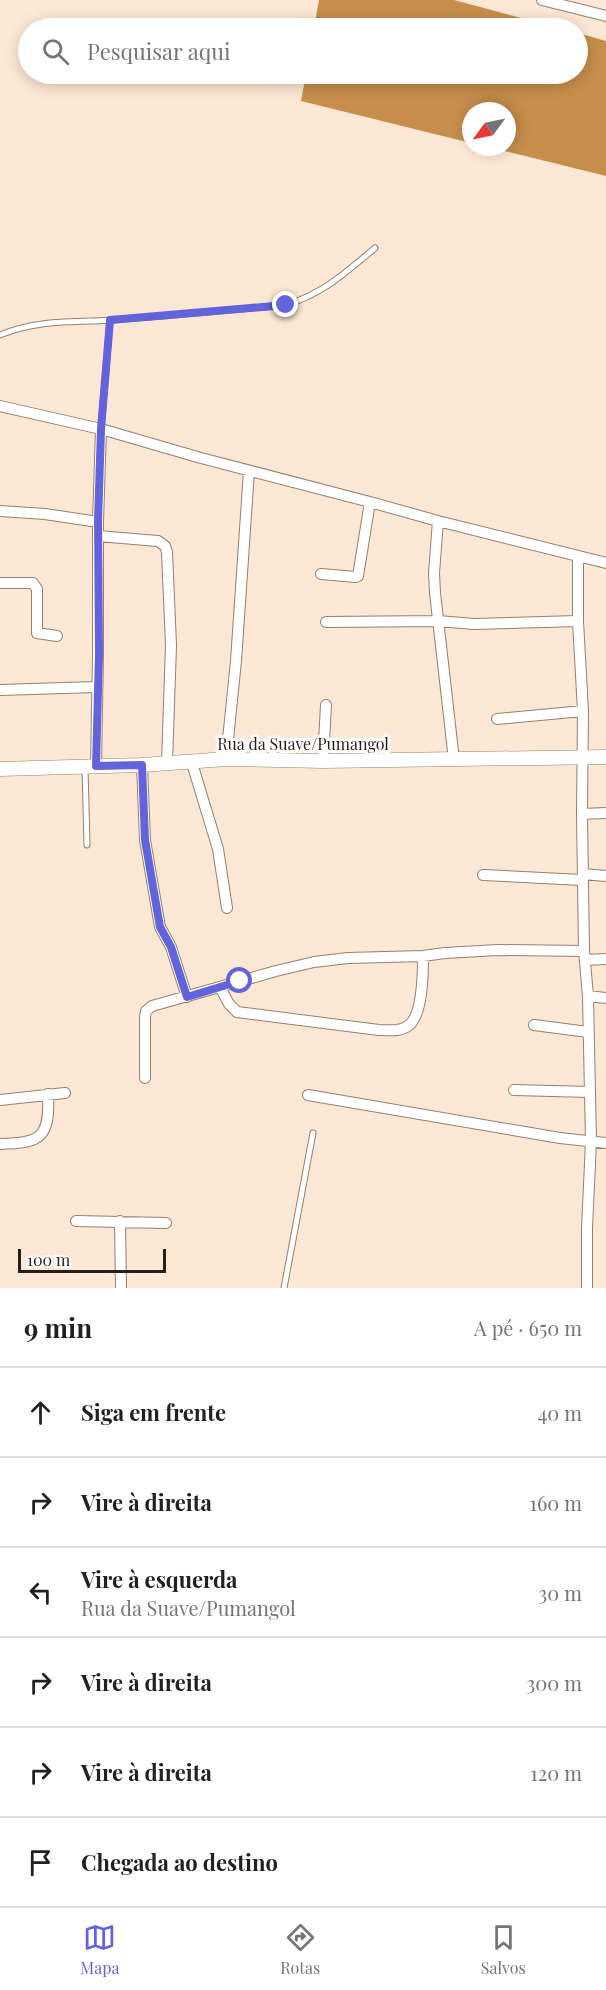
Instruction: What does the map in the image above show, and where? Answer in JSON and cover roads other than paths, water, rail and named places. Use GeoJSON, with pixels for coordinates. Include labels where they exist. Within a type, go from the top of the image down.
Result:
{"type":"FeatureCollection","features":[{"type":"Feature","properties":{"kind":"street"},"geometry":{"type":"LineString","coordinates":[[542,0],[606,16]]}},
{"type":"Feature","properties":{"kind":"street"},"geometry":{"type":"LineString","coordinates":[[0,406],[101,429],[249,471],[606,563]]}},
{"type":"Feature","properties":{"kind":"street"},"geometry":{"type":"LineString","coordinates":[[90,766],[99,654],[98,522],[101,429]]}},
{"type":"Feature","properties":{"kind":"street"},"geometry":{"type":"LineString","coordinates":[[226,759],[236,661],[249,471]]}},
{"type":"Feature","properties":{"kind":"street"},"geometry":{"type":"LineString","coordinates":[[321,574],[358,576],[370,502]]}},
{"type":"Feature","properties":{"kind":"street"},"geometry":{"type":"LineString","coordinates":[[0,511],[45,514],[98,522]]}},
{"type":"Feature","properties":{"kind":"street"},"geometry":{"type":"LineString","coordinates":[[438,521],[434,573],[453,760]]}},
{"type":"Feature","properties":{"kind":"street"},"geometry":{"type":"LineString","coordinates":[[98,536],[158,541],[165,546],[167,552],[171,645],[167,763]]}},
{"type":"Feature","properties":{"kind":"street"},"geometry":{"type":"LineString","coordinates":[[578,556],[578,621],[583,711],[584,956],[588,996],[591,1142],[587,1288]]}},
{"type":"Feature","properties":{"kind":"street"},"geometry":{"type":"LineString","coordinates":[[0,583],[33,583],[37,589],[37,633],[57,636]]}},
{"type":"Feature","properties":{"kind":"street"},"geometry":{"type":"LineString","coordinates":[[326,622],[438,621],[474,624],[578,621]]}},
{"type":"Feature","properties":{"kind":"street"},"geometry":{"type":"LineString","coordinates":[[0,690],[96,687]]}},
{"type":"Feature","properties":{"kind":"street"},"geometry":{"type":"LineString","coordinates":[[323,761],[327,705]]}},
{"type":"Feature","properties":{"kind":"street"},"geometry":{"type":"LineString","coordinates":[[496,719],[583,711]]}},
{"type":"Feature","properties":{"kind":"street","name":"Rua da Suave/Pumangol"},"geometry":{"type":"LineString","coordinates":[[0,769],[142,765],[226,759],[323,761],[606,757]]}},
{"type":"Feature","properties":{"kind":"street"},"geometry":{"type":"LineString","coordinates":[[191,760],[218,849],[227,908]]}},
{"type":"Feature","properties":{"kind":"street"},"geometry":{"type":"LineString","coordinates":[[142,765],[145,840],[160,927],[171,947],[187,997]]}},
{"type":"Feature","properties":{"kind":"street"},"geometry":{"type":"LineString","coordinates":[[582,814],[606,813]]}},
{"type":"Feature","properties":{"kind":"street"},"geometry":{"type":"LineString","coordinates":[[483,875],[606,876]]}},
{"type":"Feature","properties":{"kind":"street"},"geometry":{"type":"LineString","coordinates":[[145,1078],[145,1017],[146,1011],[152,1006],[276,971],[314,962],[348,958],[423,956],[498,950],[606,959]]}},
{"type":"Feature","properties":{"kind":"street"},"geometry":{"type":"LineString","coordinates":[[220,987],[229,1004],[237,1012],[379,1030],[399,1030],[408,1026],[416,1013],[422,979],[423,956]]}},
{"type":"Feature","properties":{"kind":"street"},"geometry":{"type":"LineString","coordinates":[[588,996],[606,998]]}},
{"type":"Feature","properties":{"kind":"street"},"geometry":{"type":"LineString","coordinates":[[534,1025],[588,1032]]}},
{"type":"Feature","properties":{"kind":"street"},"geometry":{"type":"LineString","coordinates":[[514,1090],[590,1092]]}},
{"type":"Feature","properties":{"kind":"street"},"geometry":{"type":"LineString","coordinates":[[0,1100],[65,1093]]}},
{"type":"Feature","properties":{"kind":"street"},"geometry":{"type":"LineString","coordinates":[[0,1144],[26,1143],[36,1139],[49,1116],[48,1095]]}},
{"type":"Feature","properties":{"kind":"street"},"geometry":{"type":"LineString","coordinates":[[308,1095],[606,1143]]}},
{"type":"Feature","properties":{"kind":"street"},"geometry":{"type":"LineString","coordinates":[[76,1221],[166,1223]]}},
{"type":"Feature","properties":{"kind":"street"},"geometry":{"type":"LineString","coordinates":[[120,1221],[121,1288]]}},
{"type":"Feature","properties":{"kind":"lane"},"geometry":{"type":"LineString","coordinates":[[0,335],[50,321],[110,320],[286,305],[306,299],[326,288],[375,248]]}},
{"type":"Feature","properties":{"kind":"lane"},"geometry":{"type":"LineString","coordinates":[[101,429],[110,320]]}},
{"type":"Feature","properties":{"kind":"lane"},"geometry":{"type":"LineString","coordinates":[[87,845],[90,766]]}},
{"type":"Feature","properties":{"kind":"lane"},"geometry":{"type":"LineString","coordinates":[[284,1288],[313,1133]]}}]}
